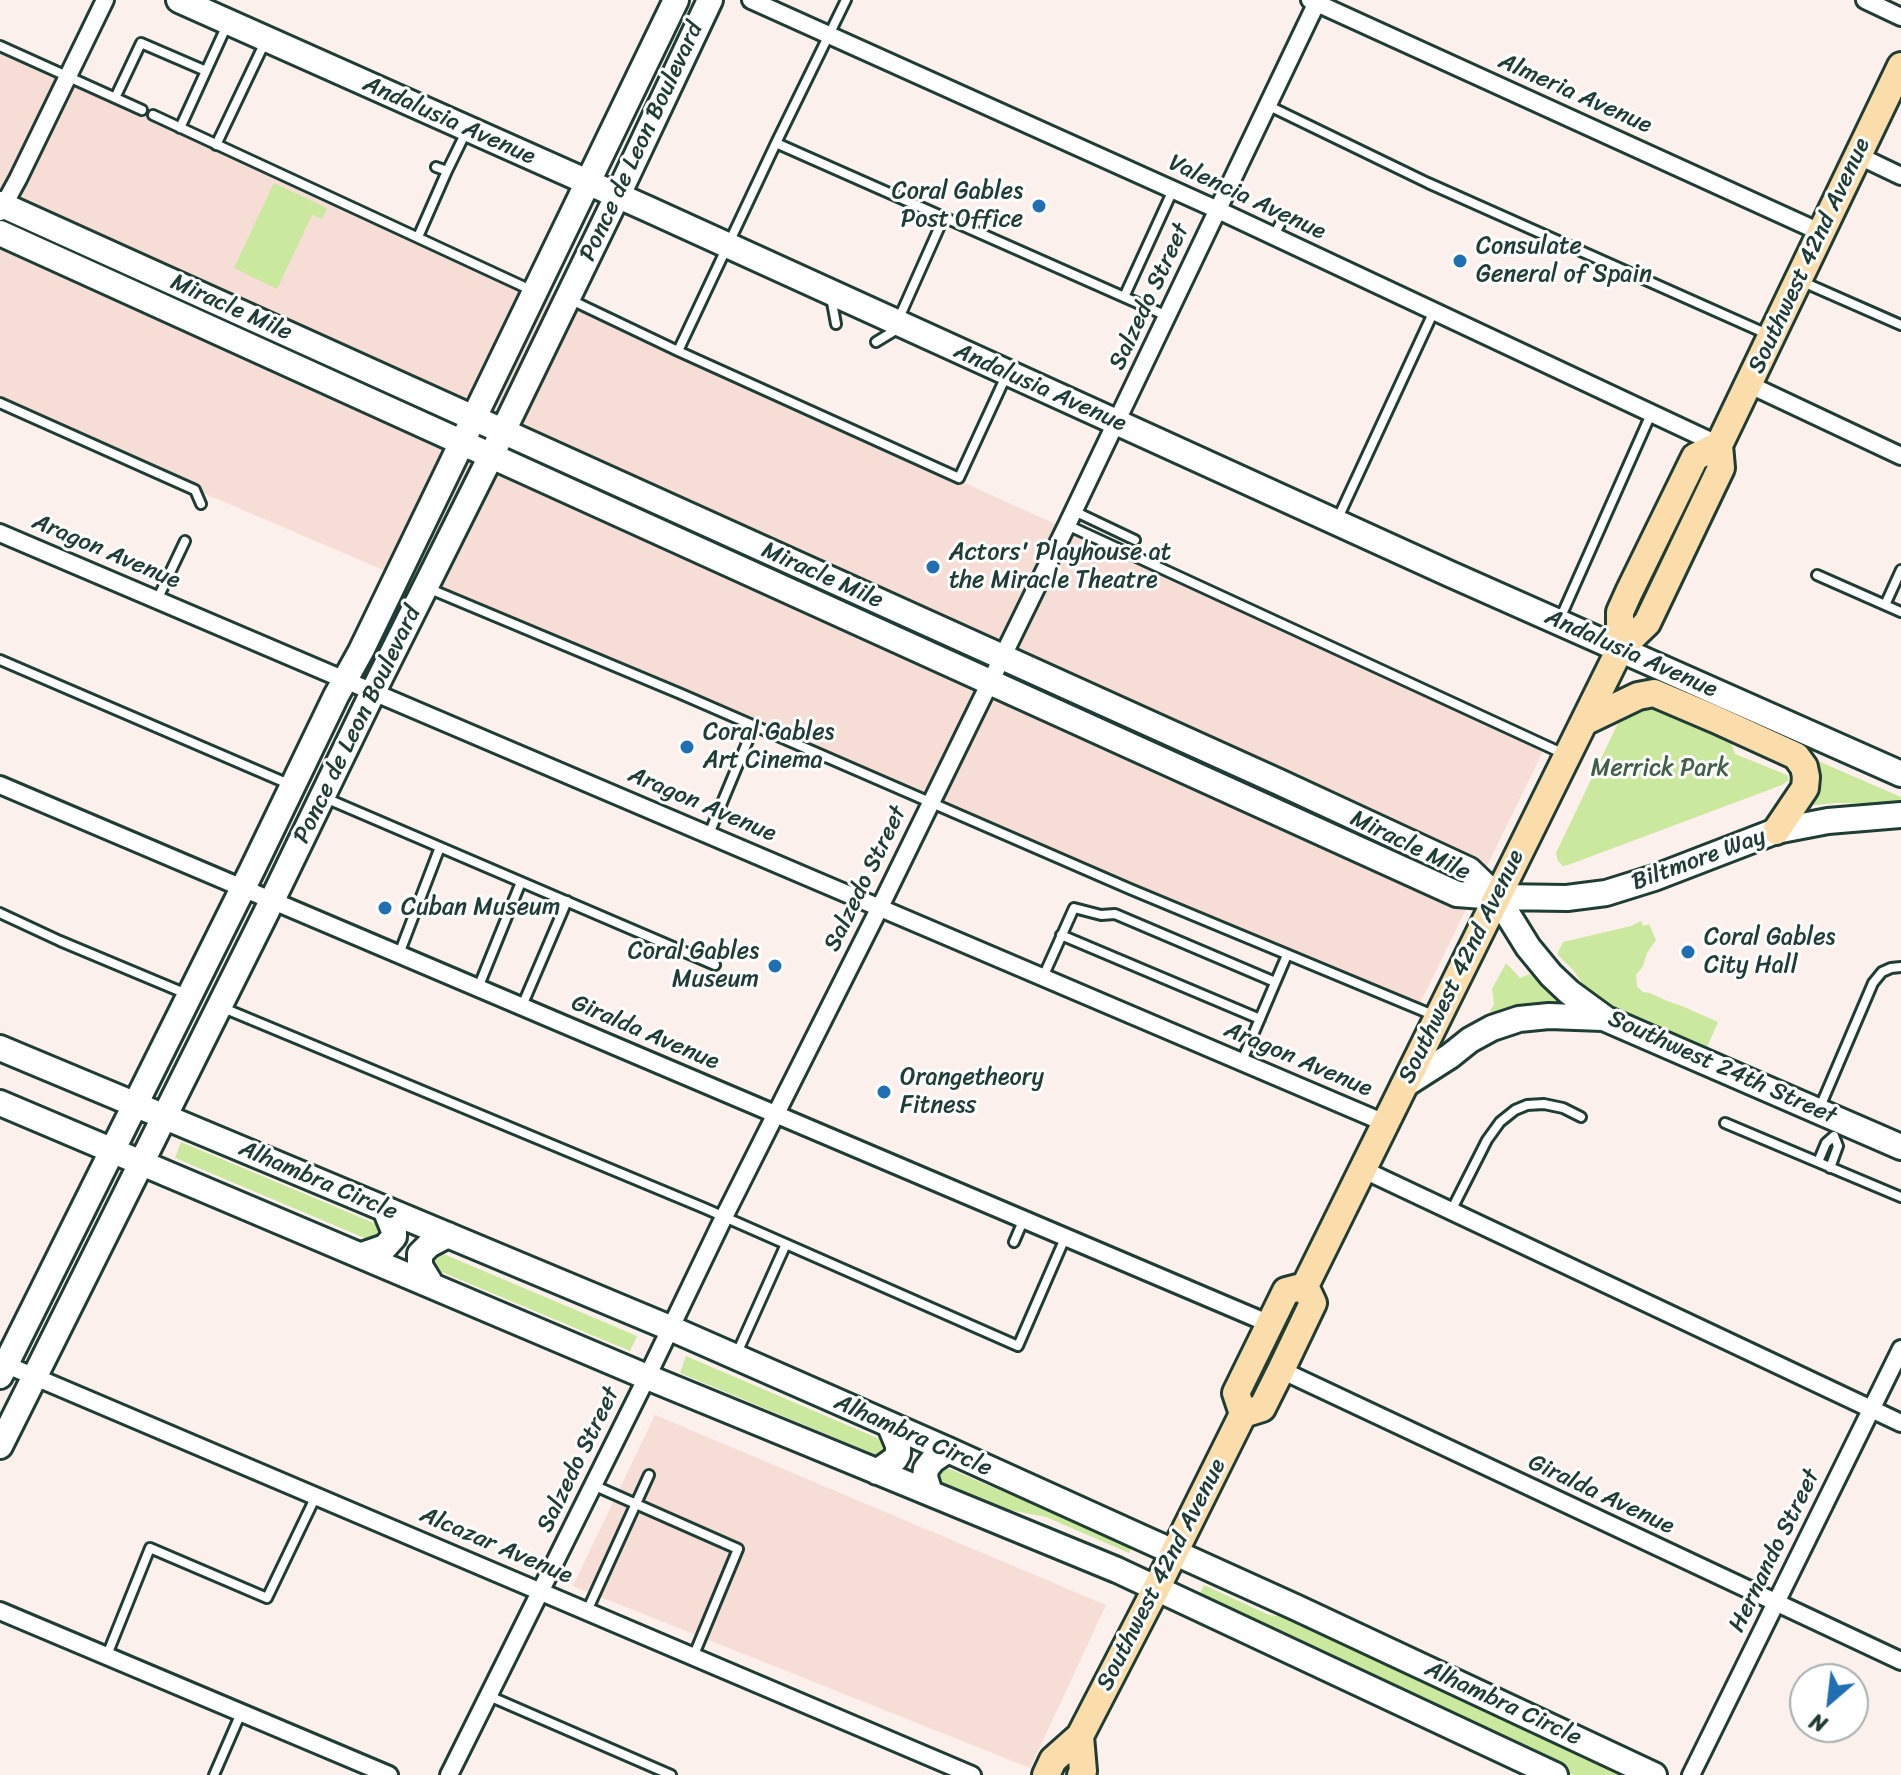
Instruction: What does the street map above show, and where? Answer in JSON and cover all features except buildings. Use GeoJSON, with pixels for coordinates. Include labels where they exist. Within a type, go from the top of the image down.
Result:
{"type":"FeatureCollection","features":[{"type":"Feature","properties":{"kind":"main road","name":"Southwest 42nd Avenue"},"geometry":{"type":"LineString","coordinates":[[1252,1411],[1236,1393],[1286,1291],[1305,1286],[1620,649],[1647,623],[1721,468],[1719,445],[1901,66]]}},
{"type":"Feature","properties":{"kind":"main road"},"geometry":{"type":"LineString","coordinates":[[1584,722],[1638,696],[1654,693],[1796,756],[1804,767],[1805,788],[1776,831]]}},
{"type":"Feature","properties":{"kind":"main road","name":"Southwest 42nd Avenue"},"geometry":{"type":"LineString","coordinates":[[1046,1775],[1053,1760],[1080,1736],[1174,1551],[1252,1411],[1281,1370],[1313,1303],[1305,1286]]}},
{"type":"Feature","properties":{"kind":"main road","name":"Southwest 42nd Avenue"},"geometry":{"type":"LineString","coordinates":[[1080,1736],[1081,1775]]}},
{"type":"Feature","properties":{"kind":"street"},"geometry":{"type":"LineString","coordinates":[[1,207],[105,0]]}},
{"type":"Feature","properties":{"kind":"street","name":"Andalusia Avenue"},"geometry":{"type":"LineString","coordinates":[[179,0],[1901,774]]}},
{"type":"Feature","properties":{"kind":"street","name":"Ponce de Leon Boulevard"},"geometry":{"type":"LineString","coordinates":[[2,1368],[243,888],[676,0]]}},
{"type":"Feature","properties":{"kind":"street","name":"Ponce de Leon Boulevard"},"geometry":{"type":"LineString","coordinates":[[0,1446],[503,432],[710,0]]}},
{"type":"Feature","properties":{"kind":"street","name":"Valencia Avenue"},"geometry":{"type":"LineString","coordinates":[[751,0],[1218,210],[1719,445]]}},
{"type":"Feature","properties":{"kind":"street"},"geometry":{"type":"LineString","coordinates":[[1865,0],[1901,17]]}},
{"type":"Feature","properties":{"kind":"street","name":"Salzedo Street"},"geometry":{"type":"LineString","coordinates":[[449,1775],[1071,518],[1315,1]]}},
{"type":"Feature","properties":{"kind":"street","name":"Almeria Avenue"},"geometry":{"type":"LineString","coordinates":[[1315,1],[1820,232]]}},
{"type":"Feature","properties":{"kind":"street"},"geometry":{"type":"LineString","coordinates":[[1857,155],[1901,176]]}},
{"type":"Feature","properties":{"kind":"street","name":"Miracle Mile"},"geometry":{"type":"LineString","coordinates":[[1,207],[1469,870],[1497,897]]}},
{"type":"Feature","properties":{"kind":"street","name":"Miracle Mile"},"geometry":{"type":"LineString","coordinates":[[0,233],[1457,894],[1497,897]]}},
{"type":"Feature","properties":{"kind":"street"},"geometry":{"type":"LineString","coordinates":[[1748,384],[1901,456]]}},
{"type":"Feature","properties":{"kind":"street","name":"Aragon Avenue"},"geometry":{"type":"LineString","coordinates":[[0,533],[1385,1123]]}},
{"type":"Feature","properties":{"kind":"street","name":"Giralda Avenue"},"geometry":{"type":"LineString","coordinates":[[0,785],[1270,1324]]}},
{"type":"Feature","properties":{"kind":"street","name":"Biltmore Way"},"geometry":{"type":"LineString","coordinates":[[1497,897],[1567,898],[1606,893],[1776,831],[1828,821],[1901,815]]}},
{"type":"Feature","properties":{"kind":"street","name":"Southwest 24th Street"},"geometry":{"type":"LineString","coordinates":[[1497,897],[1528,947],[1551,975],[1606,1019],[1830,1123],[1901,1147]]}},
{"type":"Feature","properties":{"kind":"street"},"geometry":{"type":"LineString","coordinates":[[1403,1086],[1470,1040],[1519,1019],[1549,1016],[1606,1019]]}},
{"type":"Feature","properties":{"kind":"street","name":"Alhambra Circle"},"geometry":{"type":"LineString","coordinates":[[0,1048],[670,1328],[948,1450],[1174,1551],[1654,1775]]}},
{"type":"Feature","properties":{"kind":"street","name":"Alhambra Circle"},"geometry":{"type":"LineString","coordinates":[[0,1103],[647,1377],[1157,1587],[1555,1775]]}},
{"type":"Feature","properties":{"kind":"street"},"geometry":{"type":"LineString","coordinates":[[1362,1169],[1901,1423]]}},
{"type":"Feature","properties":{"kind":"street"},"geometry":{"type":"LineString","coordinates":[[362,1255],[385,1247],[394,1237],[385,1209]]}},
{"type":"Feature","properties":{"kind":"street"},"geometry":{"type":"LineString","coordinates":[[431,1284],[420,1266],[420,1254],[448,1235]]}},
{"type":"Feature","properties":{"kind":"street","name":"Hernando Street"},"geometry":{"type":"LineString","coordinates":[[1691,1775],[1901,1349]]}},
{"type":"Feature","properties":{"kind":"street","name":"Alcazar Avenue"},"geometry":{"type":"LineString","coordinates":[[2,1368],[34,1377],[972,1775]]}},
{"type":"Feature","properties":{"kind":"street","name":"Giralda Avenue"},"geometry":{"type":"LineString","coordinates":[[1281,1370],[1901,1661]]}},
{"type":"Feature","properties":{"kind":"street"},"geometry":{"type":"LineString","coordinates":[[877,1472],[898,1454],[898,1445],[890,1426]]}},
{"type":"Feature","properties":{"kind":"street"},"geometry":{"type":"LineString","coordinates":[[930,1493],[926,1469],[948,1450]]}},
{"type":"Feature","properties":{"kind":"street"},"geometry":{"type":"LineString","coordinates":[[0,1611],[389,1775]]}},
{"type":"Feature","properties":{"kind":"lane"},"geometry":{"type":"LineString","coordinates":[[678,351],[846,0]]}},
{"type":"Feature","properties":{"kind":"lane"},"geometry":{"type":"LineString","coordinates":[[180,128],[228,22]]}},
{"type":"Feature","properties":{"kind":"lane"},"geometry":{"type":"LineString","coordinates":[[216,145],[267,39]]}},
{"type":"Feature","properties":{"kind":"lane"},"geometry":{"type":"LineString","coordinates":[[115,98],[141,43],[206,71]]}},
{"type":"Feature","properties":{"kind":"lane"},"geometry":{"type":"LineString","coordinates":[[0,46],[142,110]]}},
{"type":"Feature","properties":{"kind":"lane"},"geometry":{"type":"LineString","coordinates":[[1267,105],[1428,183],[1771,336]]}},
{"type":"Feature","properties":{"kind":"lane"},"geometry":{"type":"LineString","coordinates":[[153,115],[534,291]]}},
{"type":"Feature","properties":{"kind":"lane"},"geometry":{"type":"LineString","coordinates":[[418,237],[468,129]]}},
{"type":"Feature","properties":{"kind":"lane"},"geometry":{"type":"LineString","coordinates":[[776,143],[1167,316]]}},
{"type":"Feature","properties":{"kind":"lane"},"geometry":{"type":"LineString","coordinates":[[436,167],[447,171]]}},
{"type":"Feature","properties":{"kind":"lane"},"geometry":{"type":"LineString","coordinates":[[1124,297],[1173,190]]}},
{"type":"Feature","properties":{"kind":"lane"},"geometry":{"type":"LineString","coordinates":[[1273,236],[1285,215]]}},
{"type":"Feature","properties":{"kind":"lane"},"geometry":{"type":"LineString","coordinates":[[876,342],[900,324],[944,217]]}},
{"type":"Feature","properties":{"kind":"lane"},"geometry":{"type":"LineString","coordinates":[[1798,280],[1901,325]]}},
{"type":"Feature","properties":{"kind":"lane"},"geometry":{"type":"LineString","coordinates":[[830,292],[836,324]]}},
{"type":"Feature","properties":{"kind":"lane"},"geometry":{"type":"LineString","coordinates":[[568,298],[959,478],[1008,373]]}},
{"type":"Feature","properties":{"kind":"lane"},"geometry":{"type":"LineString","coordinates":[[1336,522],[1434,311]]}},
{"type":"Feature","properties":{"kind":"lane"},"geometry":{"type":"LineString","coordinates":[[0,403],[195,490],[201,504]]}},
{"type":"Feature","properties":{"kind":"lane"},"geometry":{"type":"LineString","coordinates":[[1559,621],[1652,413]]}},
{"type":"Feature","properties":{"kind":"lane"},"geometry":{"type":"LineString","coordinates":[[1071,518],[1135,540]]}},
{"type":"Feature","properties":{"kind":"lane"},"geometry":{"type":"LineString","coordinates":[[1071,518],[1568,756]]}},
{"type":"Feature","properties":{"kind":"lane"},"geometry":{"type":"LineString","coordinates":[[157,600],[185,541]]}},
{"type":"Feature","properties":{"kind":"lane"},"geometry":{"type":"LineString","coordinates":[[1885,605],[1901,570]]}},
{"type":"Feature","properties":{"kind":"lane"},"geometry":{"type":"LineString","coordinates":[[1817,575],[1901,612]]}},
{"type":"Feature","properties":{"kind":"lane"},"geometry":{"type":"LineString","coordinates":[[426,587],[1438,1017]]}},
{"type":"Feature","properties":{"kind":"lane"},"geometry":{"type":"LineString","coordinates":[[0,660],[291,786]]}},
{"type":"Feature","properties":{"kind":"lane"},"geometry":{"type":"LineString","coordinates":[[709,834],[754,726]]}},
{"type":"Feature","properties":{"kind":"lane"},"geometry":{"type":"LineString","coordinates":[[323,797],[715,965]]}},
{"type":"Feature","properties":{"kind":"lane"},"geometry":{"type":"LineString","coordinates":[[399,954],[440,847]]}},
{"type":"Feature","properties":{"kind":"lane"},"geometry":{"type":"LineString","coordinates":[[478,988],[521,882]]}},
{"type":"Feature","properties":{"kind":"lane"},"geometry":{"type":"LineString","coordinates":[[522,1006],[567,901]]}},
{"type":"Feature","properties":{"kind":"lane"},"geometry":{"type":"LineString","coordinates":[[1043,977],[1074,908],[1101,915],[1115,914],[1275,982]]}},
{"type":"Feature","properties":{"kind":"lane"},"geometry":{"type":"LineString","coordinates":[[0,913],[189,995]]}},
{"type":"Feature","properties":{"kind":"lane"},"geometry":{"type":"LineString","coordinates":[[1061,935],[1260,1019]]}},
{"type":"Feature","properties":{"kind":"lane"},"geometry":{"type":"LineString","coordinates":[[1241,1063],[1287,955]]}},
{"type":"Feature","properties":{"kind":"lane"},"geometry":{"type":"LineString","coordinates":[[1818,1162],[1873,983],[1882,972],[1901,967]]}},
{"type":"Feature","properties":{"kind":"lane"},"geometry":{"type":"LineString","coordinates":[[219,1006],[724,1217],[1018,1346],[1065,1238]]}},
{"type":"Feature","properties":{"kind":"lane"},"geometry":{"type":"LineString","coordinates":[[1451,1212],[1487,1140],[1500,1122],[1515,1110],[1527,1105],[1544,1104],[1563,1108],[1581,1117]]}},
{"type":"Feature","properties":{"kind":"lane"},"geometry":{"type":"LineString","coordinates":[[1725,1123],[1901,1197]]}},
{"type":"Feature","properties":{"kind":"lane"},"geometry":{"type":"LineString","coordinates":[[1830,1123],[1838,1146],[1830,1168]]}},
{"type":"Feature","properties":{"kind":"lane"},"geometry":{"type":"LineString","coordinates":[[1014,1242],[1023,1221]]}},
{"type":"Feature","properties":{"kind":"lane"},"geometry":{"type":"LineString","coordinates":[[735,1357],[786,1244]]}},
{"type":"Feature","properties":{"kind":"lane"},"geometry":{"type":"LineString","coordinates":[[587,1611],[649,1475]]}},
{"type":"Feature","properties":{"kind":"lane"},"geometry":{"type":"LineString","coordinates":[[593,1485],[738,1549],[693,1657]]}},
{"type":"Feature","properties":{"kind":"lane"},"geometry":{"type":"LineString","coordinates":[[107,1656],[150,1548],[267,1598],[316,1496]]}},
{"type":"Feature","properties":{"kind":"lane"},"geometry":{"type":"LineString","coordinates":[[489,1696],[671,1775]]}},
{"type":"Feature","properties":{"kind":"lane"},"geometry":{"type":"LineString","coordinates":[[214,1775],[241,1713]]}},
{"type":"Feature","properties":{"kind":"shaded area"},"geometry":{"type":"Polygon","coordinates":[[[0,44],[1545,747],[1416,1012],[0,406],[0,44]]]}},
{"type":"Feature","properties":{"kind":"shaded area"},"geometry":{"type":"Polygon","coordinates":[[[655,1415],[1106,1605],[1030,1768],[573,1586],[655,1415]]]}},
{"type":"Feature","properties":{"kind":"green space"},"geometry":{"type":"Polygon","coordinates":[[[274,183],[327,208],[322,219],[312,215],[277,289],[234,268],[274,183]]]}},
{"type":"Feature","properties":{"kind":"green space"},"geometry":{"type":"Polygon","coordinates":[[[747,553],[899,622],[897,625],[874,619],[744,561],[747,553]]]}},
{"type":"Feature","properties":{"kind":"green space","name":"Merrick Park"},"geometry":{"type":"Polygon","coordinates":[[[1636,706],[1654,707],[1729,736],[1735,754],[1787,775],[1789,780],[1563,866],[1556,853],[1619,721],[1636,706]]]}},
{"type":"Feature","properties":{"kind":"green space"},"geometry":{"type":"Polygon","coordinates":[[[1096,717],[1120,722],[1232,773],[1228,780],[1096,717]]]}},
{"type":"Feature","properties":{"kind":"green space"},"geometry":{"type":"Polygon","coordinates":[[[1811,758],[1901,797],[1901,804],[1804,806],[1811,758]]]}},
{"type":"Feature","properties":{"kind":"green space"},"geometry":{"type":"Polygon","coordinates":[[[1641,921],[1643,926],[1649,924],[1656,940],[1636,975],[1637,987],[1718,1022],[1705,1052],[1609,1005],[1585,988],[1557,954],[1563,942],[1641,921]]]}},
{"type":"Feature","properties":{"kind":"green space"},"geometry":{"type":"Polygon","coordinates":[[[1506,963],[1520,978],[1530,974],[1567,1007],[1486,1019],[1494,1004],[1492,989],[1506,963]]]}},
{"type":"Feature","properties":{"kind":"green space"},"geometry":{"type":"Polygon","coordinates":[[[181,1142],[381,1226],[384,1231],[374,1242],[175,1158],[181,1142]]]}},
{"type":"Feature","properties":{"kind":"green space"},"geometry":{"type":"Polygon","coordinates":[[[439,1252],[637,1336],[630,1351],[432,1268],[429,1257],[439,1252]]]}},
{"type":"Feature","properties":{"kind":"green space"},"geometry":{"type":"Polygon","coordinates":[[[686,1356],[884,1441],[888,1446],[884,1455],[879,1456],[680,1373],[686,1356]]]}},
{"type":"Feature","properties":{"kind":"green space"},"geometry":{"type":"Polygon","coordinates":[[[945,1467],[1132,1546],[1129,1553],[1046,1517],[1004,1509],[939,1482],[935,1477],[939,1468],[945,1467]]]}},
{"type":"Feature","properties":{"kind":"green space"},"geometry":{"type":"Polygon","coordinates":[[[1204,1585],[1269,1615],[1295,1618],[1636,1775],[1573,1775],[1197,1600],[1204,1585]]]}},
{"type":"Feature","properties":{"kind":"place","name":"Coral Gables Post Office"},"geometry":{"type":"Point","coordinates":[1039,206]}},
{"type":"Feature","properties":{"kind":"place","name":"Consulate General of Spain"},"geometry":{"type":"Point","coordinates":[1460,261]}},
{"type":"Feature","properties":{"kind":"place","name":"Actors' Playhouse at the Miracle Theatre"},"geometry":{"type":"Point","coordinates":[933,567]}},
{"type":"Feature","properties":{"kind":"place","name":"Coral Gables Art Cinema"},"geometry":{"type":"Point","coordinates":[687,747]}},
{"type":"Feature","properties":{"kind":"place","name":"Cuban Museum"},"geometry":{"type":"Point","coordinates":[385,908]}},
{"type":"Feature","properties":{"kind":"place","name":"Coral Gables City Hall"},"geometry":{"type":"Point","coordinates":[1688,952]}},
{"type":"Feature","properties":{"kind":"place","name":"Coral Gables Museum"},"geometry":{"type":"Point","coordinates":[775,966]}},
{"type":"Feature","properties":{"kind":"place","name":"Orangetheory Fitness"},"geometry":{"type":"Point","coordinates":[884,1092]}}]}
